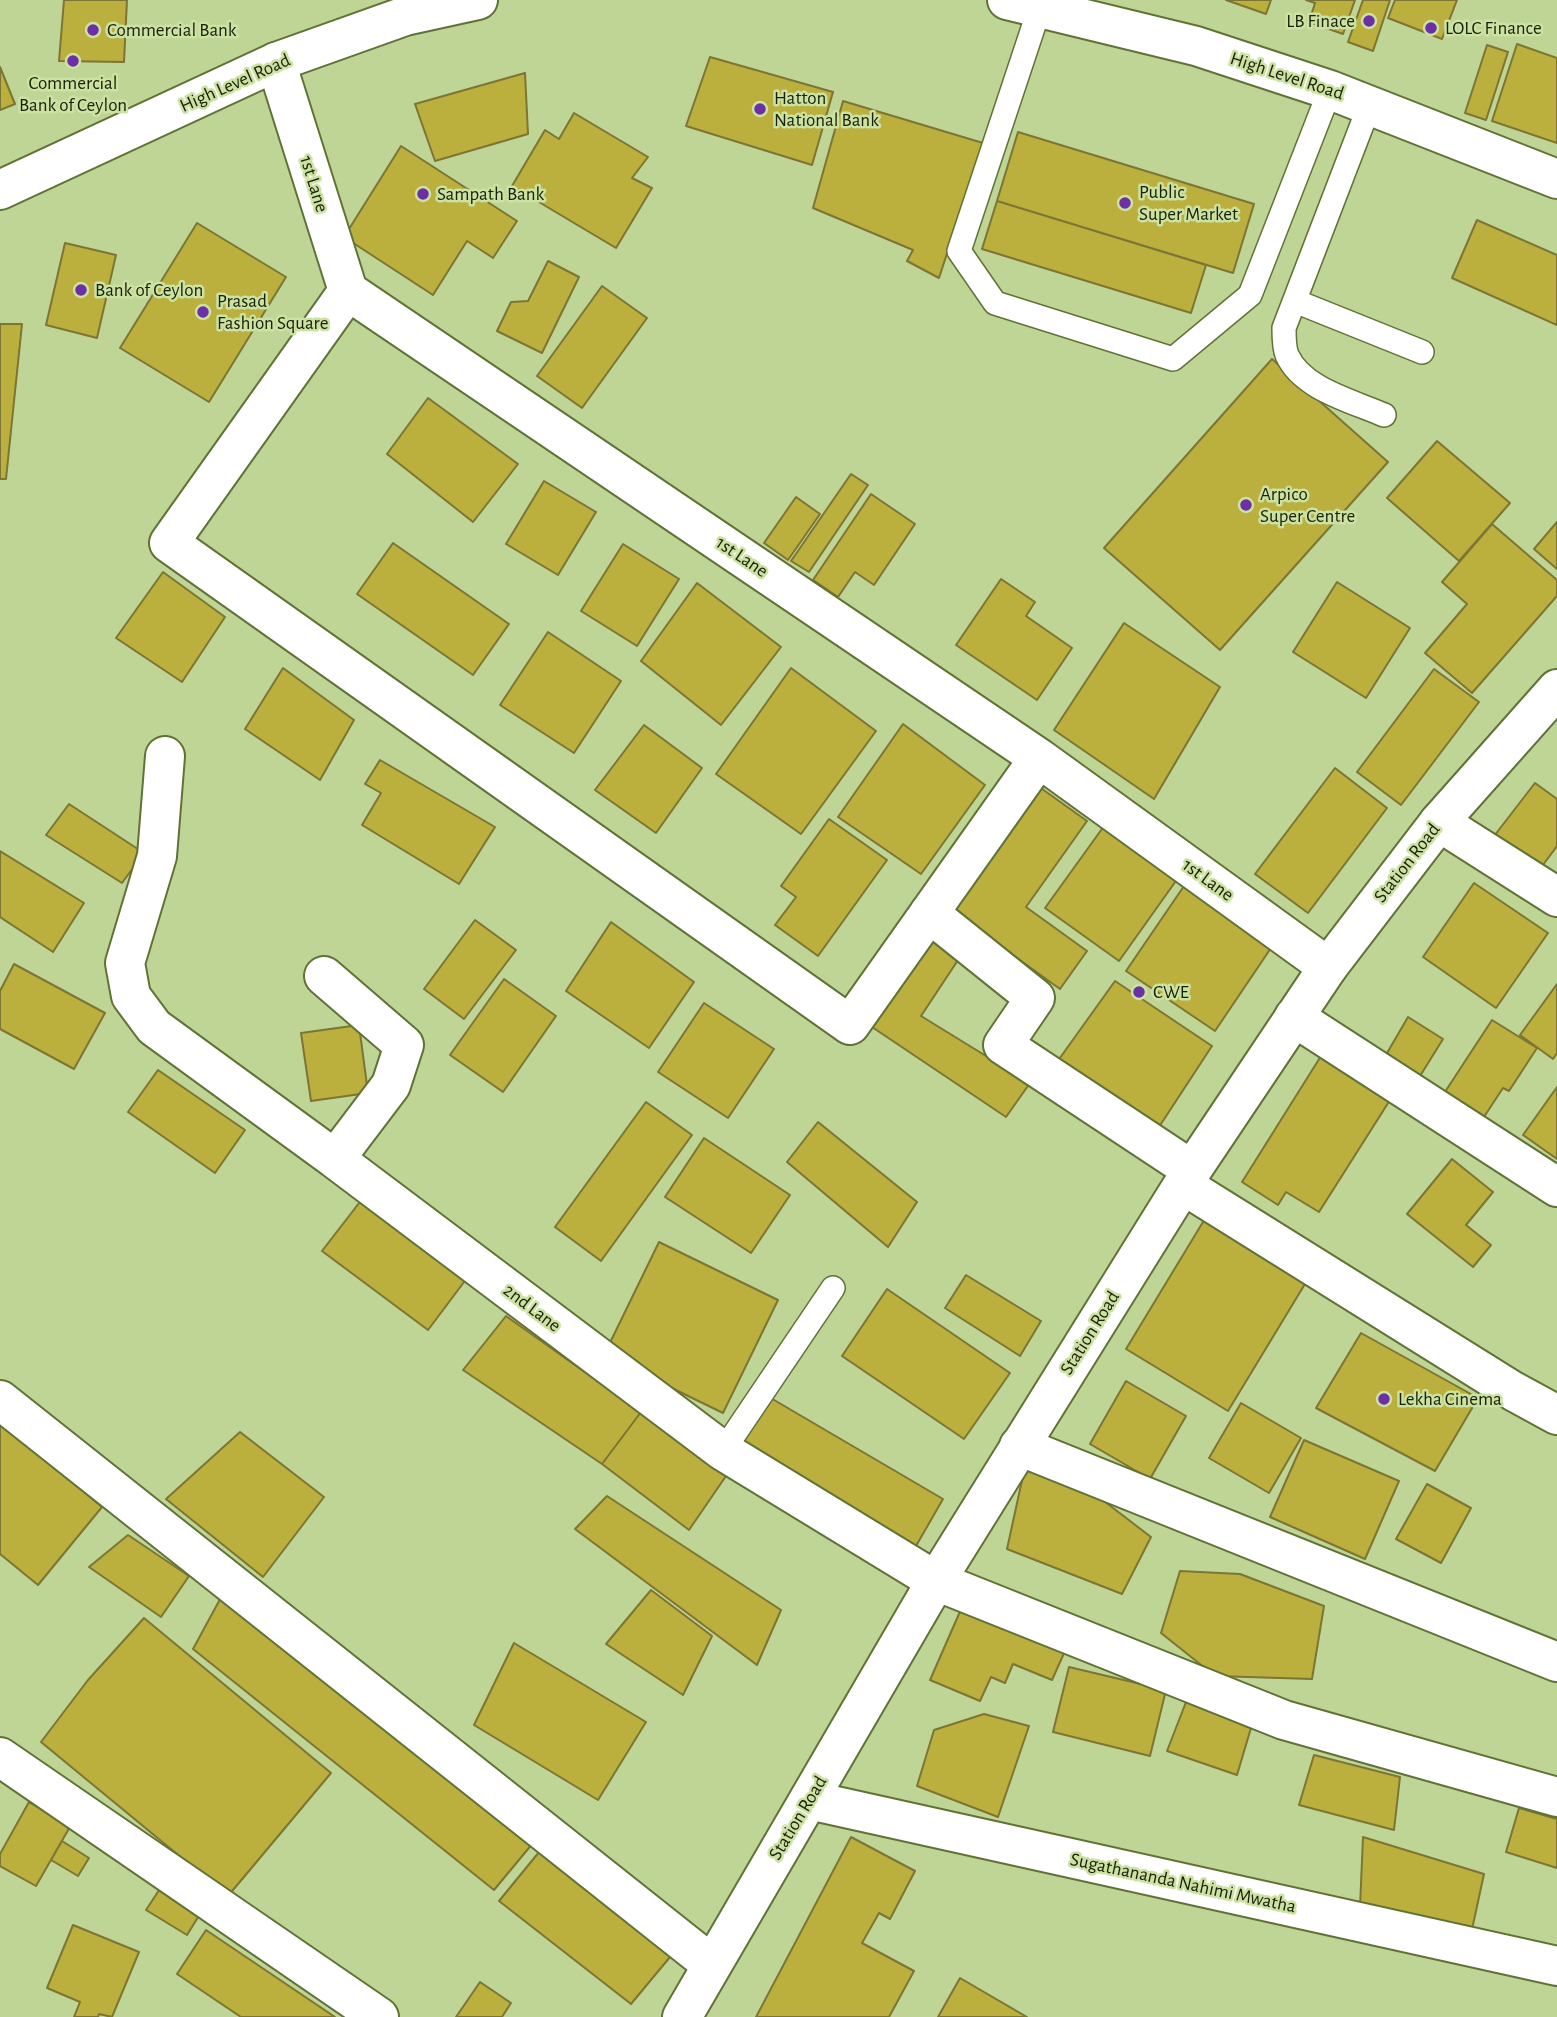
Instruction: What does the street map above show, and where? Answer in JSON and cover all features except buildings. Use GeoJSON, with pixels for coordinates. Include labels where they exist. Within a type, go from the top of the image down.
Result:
{"type":"FeatureCollection","features":[{"type":"Feature","properties":{"kind":"main road","name":"High Level Road"},"geometry":{"type":"LineString","coordinates":[[0,190],[276,62],[405,16],[478,0]]}},
{"type":"Feature","properties":{"kind":"main road","name":"High Level Road"},"geometry":{"type":"LineString","coordinates":[[1024,4],[1196,46],[1330,90],[1557,180]]}},
{"type":"Feature","properties":{"kind":"main road","name":"1st Lane"},"geometry":{"type":"LineString","coordinates":[[276,62],[348,291],[1039,758],[1328,967]]}},
{"type":"Feature","properties":{"kind":"main road"},"geometry":{"type":"LineString","coordinates":[[348,291],[169,543],[850,1025],[1039,758]]}},
{"type":"Feature","properties":{"kind":"main road","name":"Station Road"},"geometry":{"type":"LineString","coordinates":[[682,2017],[936,1581],[1188,1177],[1328,967],[1439,822],[1557,689]]}},
{"type":"Feature","properties":{"kind":"main road","name":"2nd Lane"},"geometry":{"type":"LineString","coordinates":[[165,756],[157,856],[125,963],[131,996],[154,1027],[335,1159],[723,1451],[936,1581],[1283,1720],[1557,1797]]}},
{"type":"Feature","properties":{"kind":"main road"},"geometry":{"type":"LineString","coordinates":[[1439,822],[1557,897]]}},
{"type":"Feature","properties":{"kind":"main road"},"geometry":{"type":"LineString","coordinates":[[929,913],[1034,998],[1003,1045],[1188,1177],[1513,1391],[1557,1415]]}},
{"type":"Feature","properties":{"kind":"main road"},"geometry":{"type":"LineString","coordinates":[[324,976],[404,1045],[391,1085],[335,1159]]}},
{"type":"Feature","properties":{"kind":"main road"},"geometry":{"type":"LineString","coordinates":[[1294,1017],[1557,1187]]}},
{"type":"Feature","properties":{"kind":"main road"},"geometry":{"type":"LineString","coordinates":[[0,1400],[711,1964]]}},
{"type":"Feature","properties":{"kind":"main road"},"geometry":{"type":"LineString","coordinates":[[1019,1446],[1557,1662]]}},
{"type":"Feature","properties":{"kind":"main road"},"geometry":{"type":"LineString","coordinates":[[0,1757],[379,2017]]}},
{"type":"Feature","properties":{"kind":"main road","name":"Sugathananda Nahimi Mwatha"},"geometry":{"type":"LineString","coordinates":[[809,1800],[1557,1966]]}},
{"type":"Feature","properties":{"kind":"lane"},"geometry":{"type":"LineString","coordinates":[[1024,4],[959,251],[995,303],[1173,359],[1250,295],[1330,90]]}},
{"type":"Feature","properties":{"kind":"lane"},"geometry":{"type":"LineString","coordinates":[[1370,104],[1284,328],[1285,353],[1296,371],[1318,387],[1384,415]]}},
{"type":"Feature","properties":{"kind":"lane"},"geometry":{"type":"LineString","coordinates":[[1295,301],[1422,352]]}},
{"type":"Feature","properties":{"kind":"lane"},"geometry":{"type":"LineString","coordinates":[[723,1451],[833,1288]]}},
{"type":"Feature","properties":{"kind":"place","name":"LB Finace"},"geometry":{"type":"Point","coordinates":[1369,21]}},
{"type":"Feature","properties":{"kind":"place","name":"LOLC Finance"},"geometry":{"type":"Point","coordinates":[1431,28]}},
{"type":"Feature","properties":{"kind":"place","name":"Commercial Bank"},"geometry":{"type":"Point","coordinates":[93,30]}},
{"type":"Feature","properties":{"kind":"place","name":"Commercial Bank of Ceylon"},"geometry":{"type":"Point","coordinates":[73,61]}},
{"type":"Feature","properties":{"kind":"place","name":"Hatton National Bank"},"geometry":{"type":"Point","coordinates":[760,109]}},
{"type":"Feature","properties":{"kind":"place","name":"Sampath Bank"},"geometry":{"type":"Point","coordinates":[423,194]}},
{"type":"Feature","properties":{"kind":"place","name":"Public Super Market"},"geometry":{"type":"Point","coordinates":[1125,203]}},
{"type":"Feature","properties":{"kind":"place","name":"Bank of Ceylon"},"geometry":{"type":"Point","coordinates":[81,290]}},
{"type":"Feature","properties":{"kind":"place","name":"Prasad Fashion Square"},"geometry":{"type":"Point","coordinates":[203,312]}},
{"type":"Feature","properties":{"kind":"place","name":"Arpico Super Centre"},"geometry":{"type":"Point","coordinates":[1246,505]}},
{"type":"Feature","properties":{"kind":"place","name":"CWE"},"geometry":{"type":"Point","coordinates":[1139,992]}},
{"type":"Feature","properties":{"kind":"place","name":"Lekha Cinema"},"geometry":{"type":"Point","coordinates":[1384,1399]}}]}
